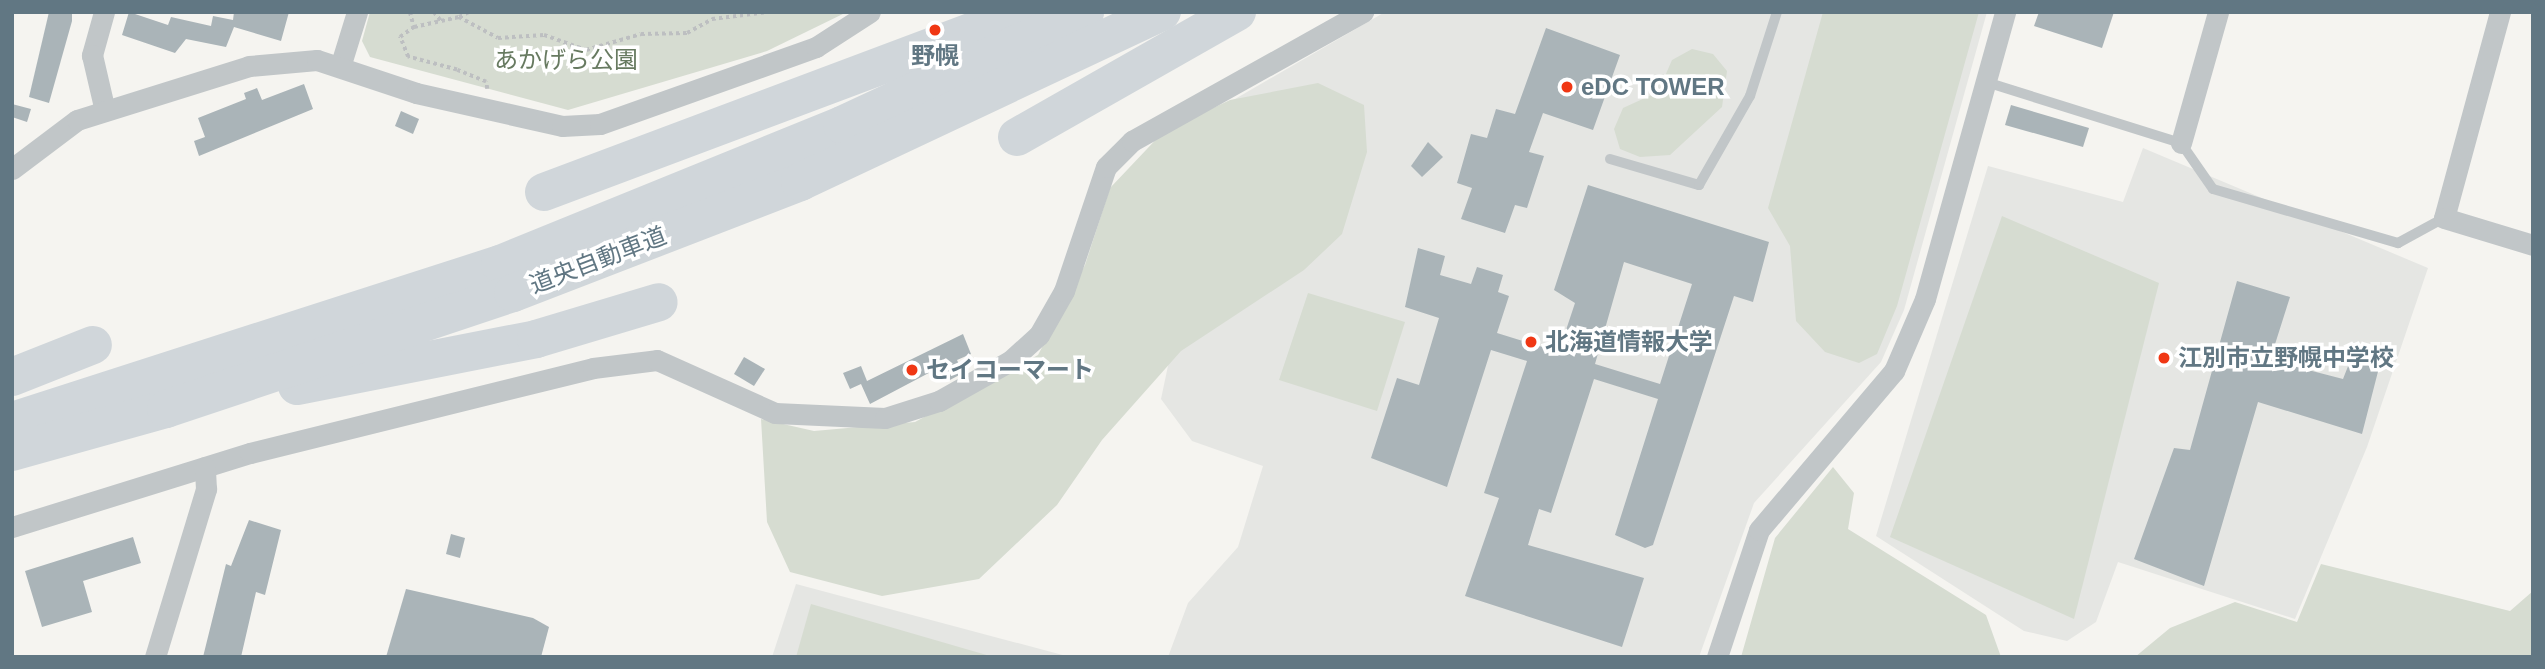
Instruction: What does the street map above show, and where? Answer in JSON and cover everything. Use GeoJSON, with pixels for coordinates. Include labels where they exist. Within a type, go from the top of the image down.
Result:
{"type":"FeatureCollection","features":[{"type":"Feature","properties":{"kind":"highway"},"geometry":{"type":"LineString","coordinates":[[544,192],[1024,12]]}},
{"type":"Feature","properties":{"kind":"highway","name":"道央自動車道"},"geometry":{"type":"LineString","coordinates":[[12,421],[500,264],[842,125],[1085,12]]}},
{"type":"Feature","properties":{"kind":"highway","name":"道央自動車道"},"geometry":{"type":"LineString","coordinates":[[12,452],[166,409],[513,293],[800,181],[1162,12]]}},
{"type":"Feature","properties":{"kind":"highway"},"geometry":{"type":"LineString","coordinates":[[1017,137],[1237,12]]}},
{"type":"Feature","properties":{"kind":"highway"},"geometry":{"type":"LineString","coordinates":[[166,409],[536,339],[659,302]]}},
{"type":"Feature","properties":{"kind":"highway"},"geometry":{"type":"LineString","coordinates":[[12,377],[93,345]]}},
{"type":"Feature","properties":{"kind":"street"},"geometry":{"type":"LineString","coordinates":[[104,12],[92,55],[105,111]]}},
{"type":"Feature","properties":{"kind":"street"},"geometry":{"type":"LineString","coordinates":[[340,67],[357,12]]}},
{"type":"Feature","properties":{"kind":"street"},"geometry":{"type":"LineString","coordinates":[[12,169],[76,120],[249,66],[317,60],[416,93],[490,105],[562,127],[600,124],[816,47],[870,12]]}},
{"type":"Feature","properties":{"kind":"street"},"geometry":{"type":"LineString","coordinates":[[12,527],[205,467],[593,368],[657,360],[775,413],[885,418],[939,401],[1010,361],[1039,335],[1064,291],[1106,167],[1132,141],[1363,12]]}},
{"type":"Feature","properties":{"kind":"street"},"geometry":{"type":"LineString","coordinates":[[1717,657],[1759,530],[1894,371],[1925,299],[2005,12]]}},
{"type":"Feature","properties":{"kind":"street"},"geometry":{"type":"LineString","coordinates":[[2181,143],[2218,12]]}},
{"type":"Feature","properties":{"kind":"street"},"geometry":{"type":"LineString","coordinates":[[2500,12],[2444,218],[2533,245]]}},
{"type":"Feature","properties":{"kind":"street"},"geometry":{"type":"LineString","coordinates":[[155,657],[206,489],[205,467]]}},
{"type":"Feature","properties":{"kind":"lane"},"geometry":{"type":"LineString","coordinates":[[1610,159],[1699,185],[1750,96],[1777,12]]}},
{"type":"Feature","properties":{"kind":"lane"},"geometry":{"type":"LineString","coordinates":[[1986,82],[2181,143],[2214,189],[2398,243],[2444,218]]}},
{"type":"Feature","properties":{"kind":"path"},"geometry":{"type":"LineString","coordinates":[[410,12],[414,27]]}},
{"type":"Feature","properties":{"kind":"path"},"geometry":{"type":"LineString","coordinates":[[434,12],[441,21]]}},
{"type":"Feature","properties":{"kind":"path"},"geometry":{"type":"LineString","coordinates":[[468,12],[459,17],[414,27],[400,37],[408,57],[486,82],[490,105]]}},
{"type":"Feature","properties":{"kind":"path"},"geometry":{"type":"LineString","coordinates":[[459,17],[498,38],[544,35],[586,50],[768,12]]}},
{"type":"Feature","properties":{"kind":"shaded area","name":"北海道情報大学"},"geometry":{"type":"Polygon","coordinates":[[[1385,12],[1987,12],[1904,310],[1881,362],[1754,503],[1699,657],[1168,657],[1188,603],[1238,547],[1263,466],[1192,441],[1161,399],[1177,323],[1168,138],[1385,12]]]}},
{"type":"Feature","properties":{"kind":"shaded area","name":"江別市立野幌中学校"},"geometry":{"type":"Polygon","coordinates":[[[2143,148],[2428,268],[2367,447],[2295,619],[2118,562],[2096,622],[2067,641],[2024,631],[1876,536],[1988,166],[2123,202],[2143,148]]]}},
{"type":"Feature","properties":{"kind":"shaded area"},"geometry":{"type":"Polygon","coordinates":[[[796,584],[1070,657],[772,657],[796,584]]]}},
{"type":"Feature","properties":{"kind":"green space","name":"あかげら公園"},"geometry":{"type":"Polygon","coordinates":[[[370,12],[847,12],[767,51],[568,110],[370,57],[362,41],[370,12]]]}},
{"type":"Feature","properties":{"kind":"green space"},"geometry":{"type":"Polygon","coordinates":[[[1823,12],[1979,12],[1897,306],[1877,354],[1859,363],[1825,352],[1796,321],[1790,246],[1768,208],[1823,12]]]}},
{"type":"Feature","properties":{"kind":"green space"},"geometry":{"type":"Polygon","coordinates":[[[1692,49],[1713,54],[1727,71],[1722,107],[1670,155],[1640,157],[1620,149],[1614,129],[1623,108],[1658,92],[1672,60],[1692,49]]]}},
{"type":"Feature","properties":{"kind":"green space"},"geometry":{"type":"Polygon","coordinates":[[[1318,83],[1364,105],[1367,152],[1342,234],[1304,270],[1181,351],[1102,440],[1057,505],[979,579],[882,596],[790,572],[767,522],[761,419],[814,431],[915,422],[1038,355],[1085,265],[1110,188],[1164,131],[1230,100],[1318,83]]]}},
{"type":"Feature","properties":{"kind":"green space"},"geometry":{"type":"Polygon","coordinates":[[[2002,216],[2159,283],[2074,619],[1890,537],[2002,216]]]}},
{"type":"Feature","properties":{"kind":"green space"},"geometry":{"type":"Polygon","coordinates":[[[1308,293],[1405,322],[1377,411],[1279,380],[1308,293]]]}},
{"type":"Feature","properties":{"kind":"green space"},"geometry":{"type":"Polygon","coordinates":[[[1833,467],[1854,493],[1848,529],[1986,615],[2001,657],[1741,657],[1775,538],[1833,467]]]}},
{"type":"Feature","properties":{"kind":"green space"},"geometry":{"type":"Polygon","coordinates":[[[2321,564],[2510,611],[2533,591],[2533,657],[2135,657],[2170,628],[2235,602],[2297,622],[2321,564]]]}},
{"type":"Feature","properties":{"kind":"green space"},"geometry":{"type":"Polygon","coordinates":[[[811,604],[990,656],[990,657],[796,657],[811,604]]]}},
{"type":"Feature","properties":{"kind":"building"},"geometry":{"type":"Polygon","coordinates":[[[49,12],[72,12],[72,21],[49,103],[29,97],[49,12]]]}},
{"type":"Feature","properties":{"kind":"building"},"geometry":{"type":"Polygon","coordinates":[[[129,12],[168,25],[171,17],[211,26],[213,16],[233,20],[234,12],[289,12],[281,41],[234,27],[226,47],[186,39],[175,53],[122,35],[129,12]]]}},
{"type":"Feature","properties":{"kind":"building"},"geometry":{"type":"Polygon","coordinates":[[[2039,12],[2114,12],[2102,48],[2034,26],[2039,12]]]}},
{"type":"Feature","properties":{"kind":"building"},"geometry":{"type":"Polygon","coordinates":[[[1546,28],[1620,55],[1593,130],[1543,113],[1529,152],[1544,156],[1527,208],[1515,205],[1505,233],[1461,219],[1472,188],[1457,183],[1471,134],[1487,138],[1496,109],[1515,114],[1546,28]]]}},
{"type":"Feature","properties":{"kind":"building"},"geometry":{"type":"Polygon","coordinates":[[[304,84],[313,109],[199,156],[194,141],[205,137],[198,118],[246,99],[244,93],[257,88],[262,100],[304,84]]]}},
{"type":"Feature","properties":{"kind":"building"},"geometry":{"type":"Polygon","coordinates":[[[12,104],[31,109],[27,122],[12,117],[12,104]]]}},
{"type":"Feature","properties":{"kind":"building"},"geometry":{"type":"Polygon","coordinates":[[[2011,105],[2089,128],[2083,147],[2005,125],[2011,105]]]}},
{"type":"Feature","properties":{"kind":"building"},"geometry":{"type":"Polygon","coordinates":[[[401,111],[419,119],[413,134],[395,126],[401,111]]]}},
{"type":"Feature","properties":{"kind":"building"},"geometry":{"type":"Polygon","coordinates":[[[1428,142],[1443,157],[1422,177],[1411,166],[1428,142]]]}},
{"type":"Feature","properties":{"kind":"building"},"geometry":{"type":"Polygon","coordinates":[[[1588,185],[1769,242],[1753,302],[1734,296],[1653,545],[1645,548],[1615,535],[1658,399],[1594,379],[1551,513],[1539,509],[1528,545],[1644,578],[1622,647],[1465,596],[1499,498],[1484,493],[1527,361],[1491,350],[1447,487],[1371,458],[1397,378],[1419,385],[1439,318],[1405,307],[1418,248],[1445,256],[1440,275],[1471,284],[1477,267],[1503,275],[1498,292],[1509,296],[1497,333],[1549,349],[1555,333],[1564,336],[1575,303],[1554,290],[1588,185]],[[1624,262],[1595,364],[1660,384],[1692,284],[1624,262]]]}},
{"type":"Feature","properties":{"kind":"building"},"geometry":{"type":"Polygon","coordinates":[[[2237,281],[2290,297],[2270,360],[2343,379],[2356,346],[2383,352],[2362,434],[2258,402],[2204,586],[2134,559],[2174,448],[2190,450],[2237,281]]]}},
{"type":"Feature","properties":{"kind":"building","name":"セイコーマート"},"geometry":{"type":"Polygon","coordinates":[[[963,334],[971,354],[957,360],[963,373],[948,381],[942,366],[870,404],[861,384],[850,389],[843,373],[861,366],[867,381],[963,334]]]}},
{"type":"Feature","properties":{"kind":"building"},"geometry":{"type":"Polygon","coordinates":[[[744,357],[765,369],[754,386],[734,374],[744,357]]]}},
{"type":"Feature","properties":{"kind":"building"},"geometry":{"type":"Polygon","coordinates":[[[249,520],[281,530],[265,595],[256,592],[241,657],[203,657],[226,564],[231,566],[249,520]]]}},
{"type":"Feature","properties":{"kind":"building"},"geometry":{"type":"Polygon","coordinates":[[[451,534],[465,538],[460,558],[446,554],[451,534]]]}},
{"type":"Feature","properties":{"kind":"building"},"geometry":{"type":"Polygon","coordinates":[[[133,537],[141,563],[83,581],[92,612],[42,627],[25,571],[133,537]]]}},
{"type":"Feature","properties":{"kind":"building"},"geometry":{"type":"Polygon","coordinates":[[[406,589],[533,618],[549,627],[541,657],[386,657],[406,589]]]}},
{"type":"Feature","properties":{"kind":"place","name":"野幌"},"geometry":{"type":"Point","coordinates":[935,30]}},
{"type":"Feature","properties":{"kind":"place","name":"eDC TOWER"},"geometry":{"type":"Point","coordinates":[1567,87]}},
{"type":"Feature","properties":{"kind":"place","name":"北海道情報大学"},"geometry":{"type":"Point","coordinates":[1531,342]}},
{"type":"Feature","properties":{"kind":"place","name":"江別市立野幌中学校"},"geometry":{"type":"Point","coordinates":[2164,358]}},
{"type":"Feature","properties":{"kind":"place","name":"セイコーマート"},"geometry":{"type":"Point","coordinates":[912,370]}}]}
